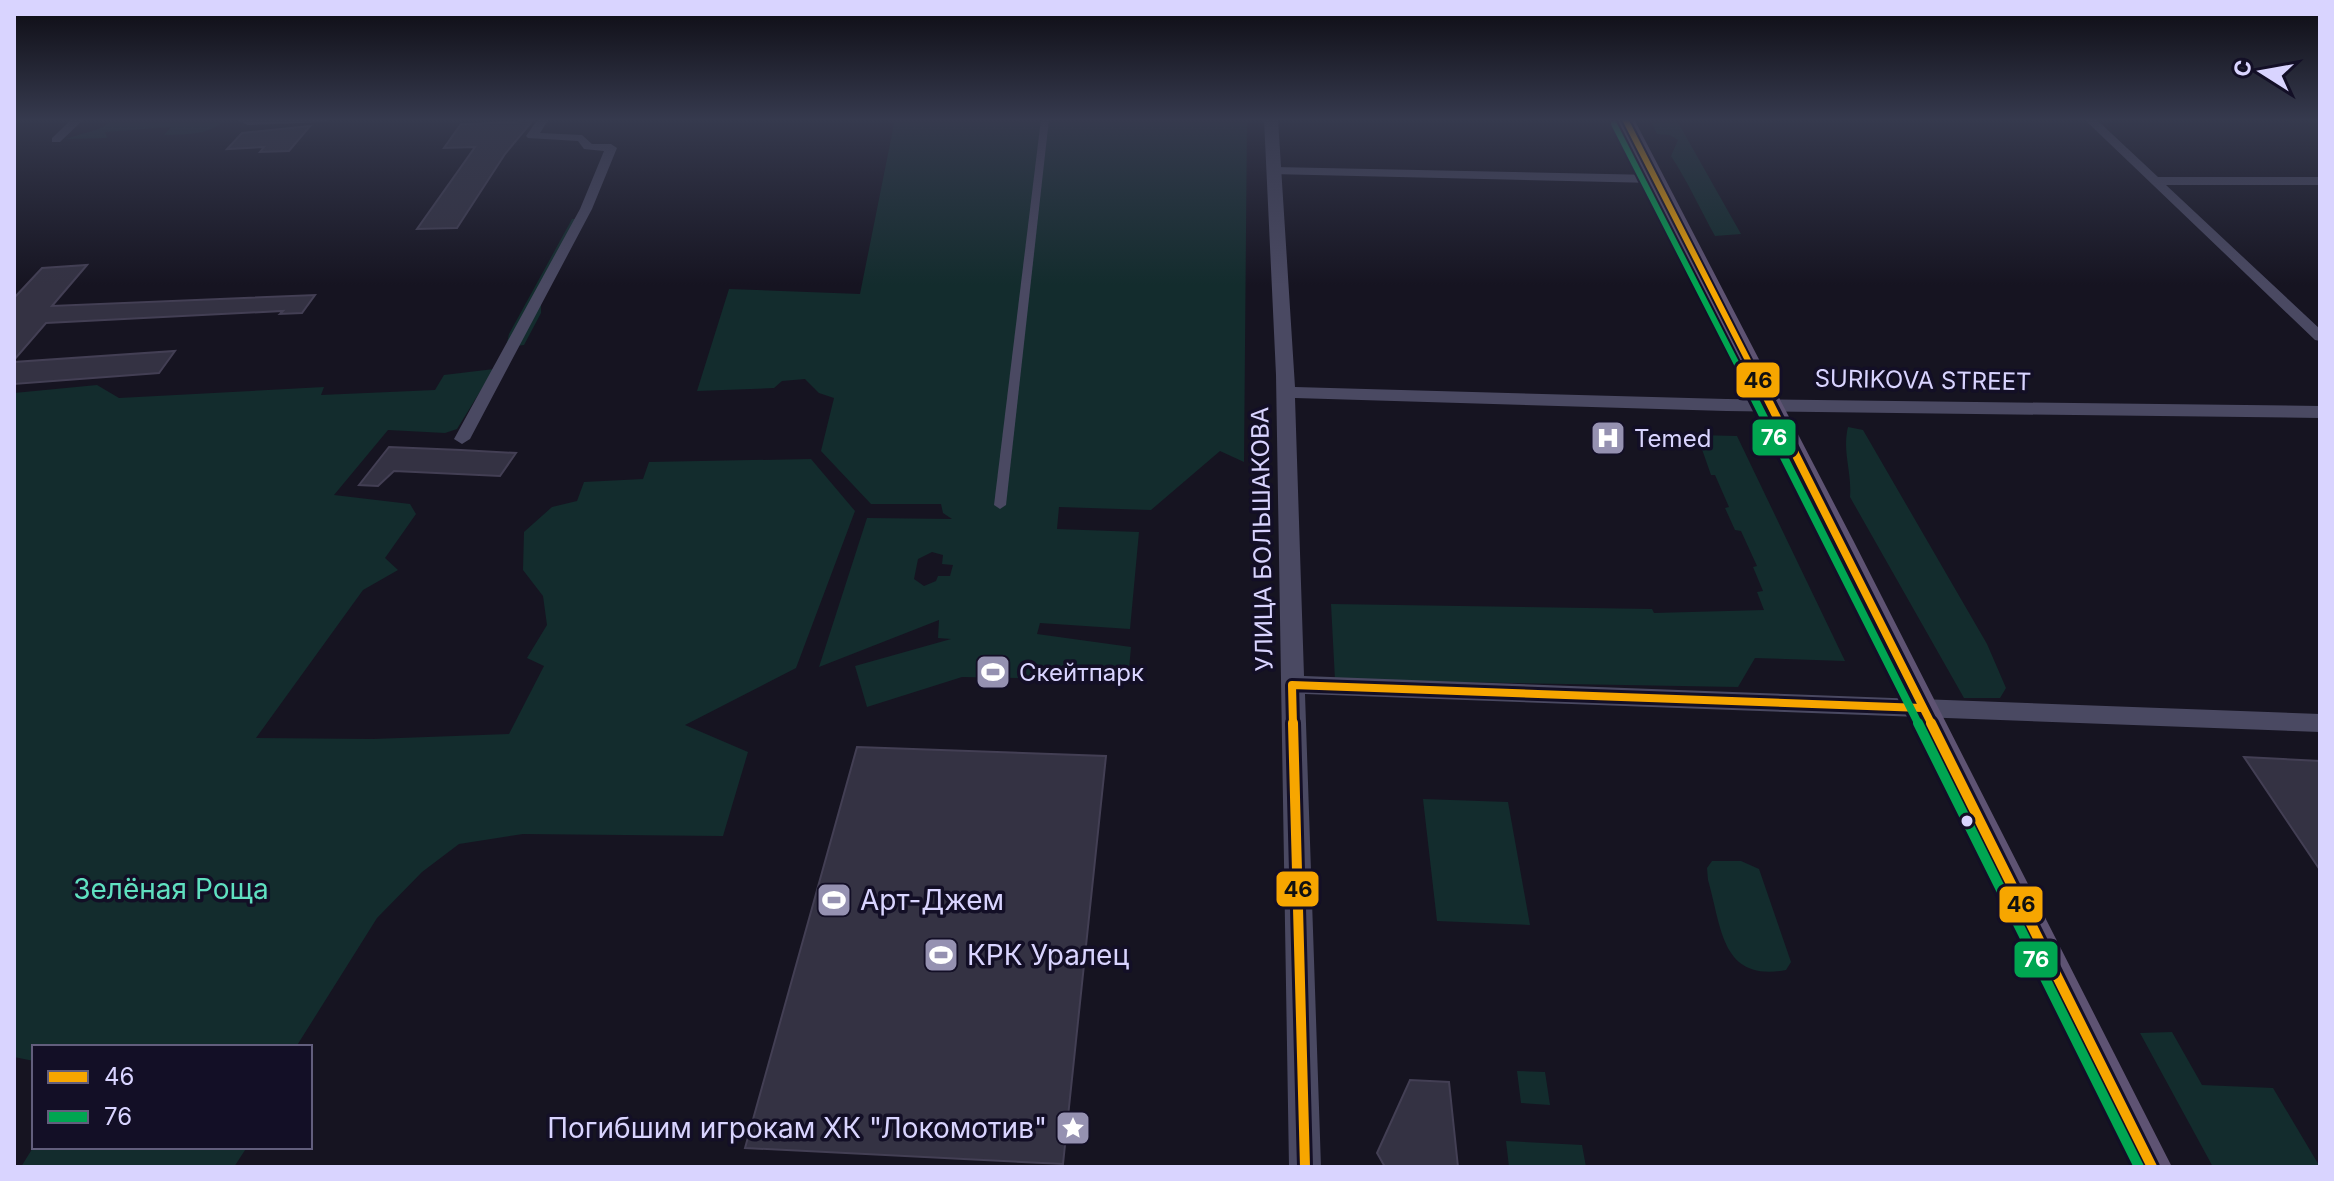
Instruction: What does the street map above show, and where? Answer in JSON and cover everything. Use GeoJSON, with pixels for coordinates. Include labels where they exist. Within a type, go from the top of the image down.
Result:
{"type":"FeatureCollection","features":[{"type":"Feature","properties":{"kind":"main road"},"geometry":{"type":"LineString","coordinates":[[1652,174],[1840,540],[2152,1167]]}},
{"type":"Feature","properties":{"kind":"street"},"geometry":{"type":"LineString","coordinates":[[462,439],[601,174]]}},
{"type":"Feature","properties":{"kind":"street"},"geometry":{"type":"LineString","coordinates":[[1000,505],[1039,174]]}},
{"type":"Feature","properties":{"kind":"street","name":"УЛИЦА БОЛЬШАКОВА"},"geometry":{"type":"LineString","coordinates":[[1275,174],[1285,392],[1305,1167]]}},
{"type":"Feature","properties":{"kind":"street"},"geometry":{"type":"LineString","coordinates":[[1422,174],[1654,179]]}},
{"type":"Feature","properties":{"kind":"street"},"geometry":{"type":"LineString","coordinates":[[2148,174],[2320,337]]}},
{"type":"Feature","properties":{"kind":"street"},"geometry":{"type":"LineString","coordinates":[[2155,181],[2320,181]]}},
{"type":"Feature","properties":{"kind":"street","name":"SURIKOVA STREET"},"geometry":{"type":"LineString","coordinates":[[1285,392],[1769,404],[2320,412]]}},
{"type":"Feature","properties":{"kind":"street"},"geometry":{"type":"LineString","coordinates":[[1292,685],[2320,723]]}},
{"type":"Feature","properties":{"kind":"green space"},"geometry":{"type":"Polygon","coordinates":[[[884,174],[1247,174],[1244,462],[1220,451],[1151,510],[1059,507],[1057,529],[1139,532],[1130,629],[1040,623],[1037,634],[1131,647],[1128,680],[962,677],[867,707],[855,666],[951,639],[938,638],[939,620],[819,667],[867,518],[952,519],[943,513],[941,504],[871,504],[821,451],[834,398],[819,393],[805,379],[782,381],[774,388],[697,391],[729,289],[860,294],[884,174]],[[932,552],[918,559],[914,579],[924,586],[936,581],[938,576],[950,576],[953,565],[942,564],[943,555],[932,552]]]}},
{"type":"Feature","properties":{"kind":"green space"},"geometry":{"type":"Polygon","coordinates":[[[1681,174],[1707,174],[1741,234],[1715,236],[1681,174]]]}},
{"type":"Feature","properties":{"kind":"green space"},"geometry":{"type":"Polygon","coordinates":[[[572,219],[583,219],[541,304],[541,313],[524,345],[506,347],[509,334],[572,219]]]}},
{"type":"Feature","properties":{"kind":"green space","name":"Зелёная Роща"},"geometry":{"type":"Polygon","coordinates":[[[494,369],[457,429],[445,433],[388,430],[334,495],[410,504],[416,514],[385,558],[398,570],[363,590],[256,738],[373,739],[509,734],[544,666],[527,658],[547,625],[543,596],[523,570],[524,532],[552,507],[577,501],[584,482],[643,479],[649,462],[811,459],[855,511],[796,668],[685,725],[748,752],[723,836],[523,834],[459,844],[422,872],[377,918],[297,1045],[32,1045],[32,1061],[14,1057],[14,393],[97,385],[119,398],[324,387],[321,395],[435,390],[444,375],[494,369]]]}},
{"type":"Feature","properties":{"kind":"green space"},"geometry":{"type":"Polygon","coordinates":[[[1848,427],[1863,430],[1987,644],[2006,688],[2000,698],[1964,698],[1850,497],[1846,445],[1848,427]]]}},
{"type":"Feature","properties":{"kind":"green space"},"geometry":{"type":"Polygon","coordinates":[[[1697,435],[1737,436],[1845,661],[1755,658],[1738,687],[1335,680],[1331,604],[1652,609],[1654,613],[1764,610],[1757,592],[1763,591],[1753,567],[1757,566],[1741,531],[1735,530],[1725,508],[1729,507],[1715,475],[1711,475],[1697,435]]]}},
{"type":"Feature","properties":{"kind":"green space"},"geometry":{"type":"Polygon","coordinates":[[[1423,799],[1508,802],[1530,925],[1437,921],[1423,799]]]}},
{"type":"Feature","properties":{"kind":"green space"},"geometry":{"type":"Polygon","coordinates":[[[1712,861],[1741,861],[1759,869],[1791,962],[1786,970],[1765,972],[1748,968],[1728,948],[1708,880],[1707,868],[1712,861]]]}},
{"type":"Feature","properties":{"kind":"green space"},"geometry":{"type":"Polygon","coordinates":[[[2172,1032],[2202,1085],[2273,1088],[2320,1167],[2213,1167],[2140,1033],[2172,1032]]]}},
{"type":"Feature","properties":{"kind":"green space"},"geometry":{"type":"Polygon","coordinates":[[[1517,1071],[1545,1072],[1550,1105],[1521,1103],[1517,1071]]]}},
{"type":"Feature","properties":{"kind":"green space"},"geometry":{"type":"Polygon","coordinates":[[[1506,1141],[1582,1145],[1586,1167],[1509,1167],[1506,1141]]]}},
{"type":"Feature","properties":{"kind":"green space"},"geometry":{"type":"Polygon","coordinates":[[[32,1149],[246,1149],[234,1167],[21,1167],[32,1149]]]}},
{"type":"Feature","properties":{"kind":"building"},"geometry":{"type":"Polygon","coordinates":[[[456,174],[492,174],[457,228],[417,229],[456,174]]]}},
{"type":"Feature","properties":{"kind":"building"},"geometry":{"type":"Polygon","coordinates":[[[87,265],[52,306],[315,295],[302,313],[280,314],[283,311],[46,323],[14,360],[14,298],[42,268],[87,265]]]}},
{"type":"Feature","properties":{"kind":"building"},"geometry":{"type":"Polygon","coordinates":[[[175,351],[159,373],[14,384],[14,362],[175,351]]]}},
{"type":"Feature","properties":{"kind":"building"},"geometry":{"type":"Polygon","coordinates":[[[389,447],[516,453],[500,476],[394,471],[378,486],[359,485],[389,447]]]}},
{"type":"Feature","properties":{"kind":"building","name":"КРК Уралец"},"geometry":{"type":"Polygon","coordinates":[[[857,747],[1106,756],[1063,1164],[745,1148],[857,747]]]}},
{"type":"Feature","properties":{"kind":"building"},"geometry":{"type":"Polygon","coordinates":[[[2244,757],[2320,761],[2320,870],[2244,757]]]}},
{"type":"Feature","properties":{"kind":"building"},"geometry":{"type":"Polygon","coordinates":[[[1410,1080],[1449,1082],[1458,1167],[1385,1167],[1377,1153],[1410,1080]]]}},
{"type":"Feature","properties":{"kind":"transit line","name":"76"},"geometry":{"type":"LineString","coordinates":[[1640,174],[1829,545],[2139,1167]]}},
{"type":"Feature","properties":{"kind":"transit line","name":"46"},"geometry":{"type":"LineString","coordinates":[[1653,174],[1840,540],[2152,1167]]}},
{"type":"Feature","properties":{"kind":"transit line","name":"46"},"geometry":{"type":"LineString","coordinates":[[1305,1167],[1292,685],[1922,708]]}},
{"type":"Feature","properties":{"kind":"place","name":"Temed"},"geometry":{"type":"Point","coordinates":[1608,438]}},
{"type":"Feature","properties":{"kind":"place","name":"Скейтпарк"},"geometry":{"type":"Point","coordinates":[993,672]}},
{"type":"Feature","properties":{"kind":"place","name":"Арт-Джем"},"geometry":{"type":"Point","coordinates":[834,900]}},
{"type":"Feature","properties":{"kind":"place","name":"КРК Уралец"},"geometry":{"type":"Point","coordinates":[941,955]}},
{"type":"Feature","properties":{"kind":"place","name":"Погибшим игрокам ХК \"Локомотив\""},"geometry":{"type":"Point","coordinates":[1073,1128]}}]}
